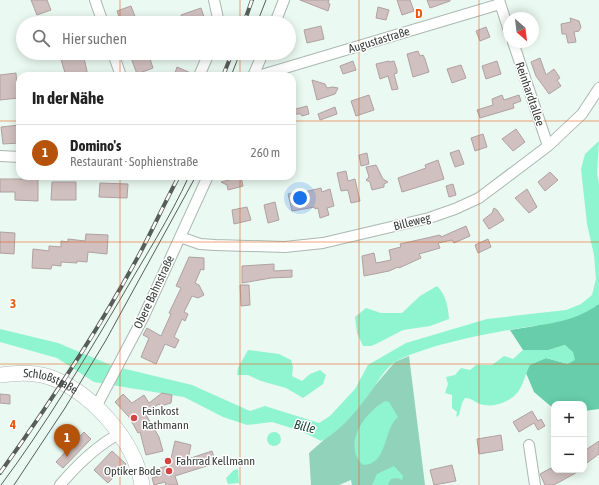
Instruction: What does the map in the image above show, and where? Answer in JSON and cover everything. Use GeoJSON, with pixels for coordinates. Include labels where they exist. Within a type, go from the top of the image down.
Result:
{"type":"FeatureCollection","features":[{"type":"Feature","properties":{"kind":"main road","name":"Schloßstraße"},"geometry":{"type":"LineString","coordinates":[[0,375],[32,373],[46,376],[83,396],[96,406],[105,414],[134,459],[142,485]]}},
{"type":"Feature","properties":{"kind":"street"},"geometry":{"type":"LineString","coordinates":[[95,0],[101,16]]}},
{"type":"Feature","properties":{"kind":"street"},"geometry":{"type":"LineString","coordinates":[[214,0],[217,16]]}},
{"type":"Feature","properties":{"kind":"street"},"geometry":{"type":"LineString","coordinates":[[278,16],[284,0]]}},
{"type":"Feature","properties":{"kind":"street"},"geometry":{"type":"LineString","coordinates":[[499,2],[503,14]]}},
{"type":"Feature","properties":{"kind":"street","name":"Augustastraße"},"geometry":{"type":"LineString","coordinates":[[271,72],[499,2]]}},
{"type":"Feature","properties":{"kind":"street","name":"Reinhardtallee"},"geometry":{"type":"LineString","coordinates":[[515,48],[548,146]]}},
{"type":"Feature","properties":{"kind":"street"},"geometry":{"type":"LineString","coordinates":[[115,60],[120,72]]}},
{"type":"Feature","properties":{"kind":"street"},"geometry":{"type":"LineString","coordinates":[[201,72],[206,60]]}},
{"type":"Feature","properties":{"kind":"street"},"geometry":{"type":"LineString","coordinates":[[255,72],[260,60]]}},
{"type":"Feature","properties":{"kind":"street","name":"Billeweg"},"geometry":{"type":"LineString","coordinates":[[180,238],[200,244],[285,247],[323,243],[422,220],[456,209],[479,198],[548,146],[582,114],[599,88]]}},
{"type":"Feature","properties":{"kind":"street"},"geometry":{"type":"LineString","coordinates":[[0,156],[16,157]]}},
{"type":"Feature","properties":{"kind":"street","name":"Obere Bahnstraße"},"geometry":{"type":"LineString","coordinates":[[96,406],[143,318],[206,180]]}},
{"type":"Feature","properties":{"kind":"street"},"geometry":{"type":"LineString","coordinates":[[60,485],[71,472],[98,447],[119,434]]}},
{"type":"Feature","properties":{"kind":"street"},"geometry":{"type":"LineString","coordinates":[[529,445],[535,485]]}},
{"type":"Feature","properties":{"kind":"shaded area"},"geometry":{"type":"Polygon","coordinates":[[[599,303],[599,409],[587,411],[587,401],[551,401],[551,406],[534,392],[526,373],[529,365],[546,358],[568,364],[565,345],[549,350],[523,350],[510,330],[535,326],[599,303]]]}},
{"type":"Feature","properties":{"kind":"shaded area"},"geometry":{"type":"Polygon","coordinates":[[[409,356],[425,485],[352,485],[351,480],[339,485],[311,485],[309,453],[342,424],[395,362],[409,356]]]}},
{"type":"Feature","properties":{"kind":"water","name":"Bille"},"geometry":{"type":"Polygon","coordinates":[[[599,141],[597,174],[599,183],[599,304],[578,316],[556,322],[467,338],[419,351],[395,362],[381,376],[373,389],[348,420],[335,432],[321,441],[301,431],[272,422],[247,425],[223,417],[184,397],[94,382],[57,358],[0,342],[0,329],[58,343],[113,366],[192,385],[250,411],[265,406],[319,423],[330,416],[355,389],[368,365],[406,343],[487,319],[566,310],[581,304],[592,295],[596,279],[594,255],[587,224],[581,169],[585,154],[599,141]]]}},
{"type":"Feature","properties":{"kind":"water"},"geometry":{"type":"Polygon","coordinates":[[[437,286],[443,293],[446,301],[449,319],[430,326],[403,330],[371,346],[363,346],[357,333],[355,317],[366,308],[381,313],[402,313],[420,296],[437,286]]]}},
{"type":"Feature","properties":{"kind":"water"},"geometry":{"type":"Polygon","coordinates":[[[565,345],[573,352],[575,360],[568,364],[546,358],[530,365],[518,392],[509,400],[500,404],[489,405],[481,404],[465,398],[459,415],[456,417],[457,412],[452,408],[452,395],[445,393],[448,384],[446,377],[455,375],[461,368],[470,370],[476,365],[492,365],[504,356],[513,359],[523,350],[549,350],[565,345]]]}},
{"type":"Feature","properties":{"kind":"water"},"geometry":{"type":"Polygon","coordinates":[[[248,350],[279,354],[291,360],[293,367],[292,376],[302,381],[310,374],[320,370],[326,375],[323,384],[303,398],[286,388],[261,381],[248,375],[237,375],[238,368],[248,350]]]}},
{"type":"Feature","properties":{"kind":"water"},"geometry":{"type":"Polygon","coordinates":[[[385,401],[389,402],[398,417],[393,423],[381,453],[377,459],[371,463],[363,465],[357,457],[355,448],[355,439],[358,430],[370,413],[385,401]]]}},
{"type":"Feature","properties":{"kind":"water"},"geometry":{"type":"Polygon","coordinates":[[[271,432],[277,432],[281,436],[281,442],[277,446],[271,446],[267,442],[267,436],[271,432]]]}},
{"type":"Feature","properties":{"kind":"water"},"geometry":{"type":"Polygon","coordinates":[[[394,466],[403,476],[402,480],[397,478],[391,479],[388,484],[389,485],[372,485],[377,474],[394,466]]]}},
{"type":"Feature","properties":{"kind":"water"},"geometry":{"type":"Polygon","coordinates":[[[238,469],[239,483],[228,484],[226,478],[234,470],[238,469]]]}},
{"type":"Feature","properties":{"kind":"building"},"geometry":{"type":"Polygon","coordinates":[[[31,0],[47,0],[51,10],[37,15],[31,0]]]}},
{"type":"Feature","properties":{"kind":"building"},"geometry":{"type":"Polygon","coordinates":[[[300,0],[329,0],[328,3],[330,4],[328,11],[300,0]]]}},
{"type":"Feature","properties":{"kind":"building"},"geometry":{"type":"Polygon","coordinates":[[[397,0],[410,0],[414,11],[402,15],[397,0]]]}},
{"type":"Feature","properties":{"kind":"building"},"geometry":{"type":"Polygon","coordinates":[[[427,0],[450,0],[450,1],[430,8],[427,0]]]}},
{"type":"Feature","properties":{"kind":"building"},"geometry":{"type":"Polygon","coordinates":[[[131,6],[135,16],[119,16],[117,11],[131,6]]]}},
{"type":"Feature","properties":{"kind":"building"},"geometry":{"type":"Polygon","coordinates":[[[378,7],[389,10],[386,20],[376,18],[378,7]]]}},
{"type":"Feature","properties":{"kind":"building"},"geometry":{"type":"Polygon","coordinates":[[[201,8],[204,16],[181,16],[201,8]]]}},
{"type":"Feature","properties":{"kind":"building"},"geometry":{"type":"Polygon","coordinates":[[[570,18],[579,21],[581,27],[579,31],[574,32],[576,42],[568,43],[566,34],[562,34],[561,24],[571,22],[570,18]]]}},
{"type":"Feature","properties":{"kind":"building"},"geometry":{"type":"Polygon","coordinates":[[[321,26],[324,39],[307,43],[304,30],[321,26]]]}},
{"type":"Feature","properties":{"kind":"building"},"geometry":{"type":"Polygon","coordinates":[[[486,27],[490,37],[480,41],[476,31],[486,27]]]}},
{"type":"Feature","properties":{"kind":"building"},"geometry":{"type":"Polygon","coordinates":[[[418,51],[420,56],[423,55],[429,72],[413,77],[407,54],[418,51]]]}},
{"type":"Feature","properties":{"kind":"building"},"geometry":{"type":"Polygon","coordinates":[[[540,58],[546,75],[554,69],[560,78],[557,80],[561,86],[549,94],[536,76],[531,62],[540,58]]]}},
{"type":"Feature","properties":{"kind":"building"},"geometry":{"type":"Polygon","coordinates":[[[61,60],[85,60],[87,72],[65,72],[61,60]]]}},
{"type":"Feature","properties":{"kind":"building"},"geometry":{"type":"Polygon","coordinates":[[[132,60],[150,60],[153,68],[142,72],[136,72],[132,60]]]}},
{"type":"Feature","properties":{"kind":"building"},"geometry":{"type":"Polygon","coordinates":[[[353,61],[356,70],[343,74],[340,66],[353,61]]]}},
{"type":"Feature","properties":{"kind":"building"},"geometry":{"type":"Polygon","coordinates":[[[394,61],[397,70],[397,73],[394,74],[398,89],[392,90],[388,76],[380,79],[376,64],[394,61]]]}},
{"type":"Feature","properties":{"kind":"building"},"geometry":{"type":"Polygon","coordinates":[[[497,61],[501,74],[486,79],[482,66],[497,61]]]}},
{"type":"Feature","properties":{"kind":"building"},"geometry":{"type":"Polygon","coordinates":[[[461,65],[466,78],[452,83],[447,69],[461,65]]]}},
{"type":"Feature","properties":{"kind":"building"},"geometry":{"type":"Polygon","coordinates":[[[177,67],[188,72],[175,72],[177,67]]]}},
{"type":"Feature","properties":{"kind":"building"},"geometry":{"type":"Polygon","coordinates":[[[16,73],[16,98],[0,100],[0,75],[16,73]]]}},
{"type":"Feature","properties":{"kind":"building"},"geometry":{"type":"Polygon","coordinates":[[[312,80],[325,84],[327,88],[338,88],[335,94],[317,100],[312,80]]]}},
{"type":"Feature","properties":{"kind":"building"},"geometry":{"type":"Polygon","coordinates":[[[369,95],[374,110],[356,116],[351,101],[369,95]]]}},
{"type":"Feature","properties":{"kind":"building"},"geometry":{"type":"Polygon","coordinates":[[[502,95],[504,100],[519,95],[521,101],[513,104],[514,108],[480,118],[477,110],[493,105],[492,99],[502,95]]]}},
{"type":"Feature","properties":{"kind":"building"},"geometry":{"type":"Polygon","coordinates":[[[307,106],[309,114],[302,116],[301,114],[296,114],[296,109],[307,106]]]}},
{"type":"Feature","properties":{"kind":"building"},"geometry":{"type":"Polygon","coordinates":[[[335,107],[337,114],[320,120],[318,114],[335,107]]]}},
{"type":"Feature","properties":{"kind":"building"},"geometry":{"type":"Polygon","coordinates":[[[16,125],[16,143],[3,144],[1,127],[16,125]]]}},
{"type":"Feature","properties":{"kind":"building"},"geometry":{"type":"Polygon","coordinates":[[[516,129],[525,142],[513,151],[502,139],[516,129]]]}},
{"type":"Feature","properties":{"kind":"building"},"geometry":{"type":"Polygon","coordinates":[[[483,134],[487,147],[475,151],[471,138],[483,134]]]}},
{"type":"Feature","properties":{"kind":"building"},"geometry":{"type":"Polygon","coordinates":[[[459,150],[464,164],[455,167],[450,153],[459,150]]]}},
{"type":"Feature","properties":{"kind":"building"},"geometry":{"type":"Polygon","coordinates":[[[367,153],[369,164],[361,166],[359,155],[367,153]]]}},
{"type":"Feature","properties":{"kind":"building"},"geometry":{"type":"Polygon","coordinates":[[[438,160],[444,179],[402,192],[398,178],[426,168],[425,165],[438,160]]]}},
{"type":"Feature","properties":{"kind":"building"},"geometry":{"type":"Polygon","coordinates":[[[376,165],[383,179],[388,182],[384,184],[384,187],[372,190],[370,182],[366,180],[369,177],[366,167],[376,165]]]}},
{"type":"Feature","properties":{"kind":"building"},"geometry":{"type":"Polygon","coordinates":[[[346,171],[348,181],[355,179],[360,201],[351,203],[348,190],[341,191],[337,173],[346,171]]]}},
{"type":"Feature","properties":{"kind":"building"},"geometry":{"type":"Polygon","coordinates":[[[550,172],[558,180],[545,191],[538,182],[550,172]]]}},
{"type":"Feature","properties":{"kind":"building"},"geometry":{"type":"Polygon","coordinates":[[[0,179],[38,180],[38,201],[15,200],[15,192],[0,192],[0,179]]]}},
{"type":"Feature","properties":{"kind":"building"},"geometry":{"type":"Polygon","coordinates":[[[229,180],[242,180],[243,186],[228,190],[227,185],[221,182],[229,180]]]}},
{"type":"Feature","properties":{"kind":"building"},"geometry":{"type":"Polygon","coordinates":[[[52,182],[76,182],[76,200],[51,200],[52,182]]]}},
{"type":"Feature","properties":{"kind":"building"},"geometry":{"type":"Polygon","coordinates":[[[100,183],[128,184],[127,198],[99,197],[100,183]]]}},
{"type":"Feature","properties":{"kind":"building"},"geometry":{"type":"Polygon","coordinates":[[[453,184],[456,195],[449,197],[446,186],[453,184]]]}},
{"type":"Feature","properties":{"kind":"building"},"geometry":{"type":"Polygon","coordinates":[[[321,188],[322,192],[330,189],[334,206],[327,208],[329,215],[320,218],[318,208],[315,209],[315,207],[292,211],[288,194],[321,188]]]}},
{"type":"Feature","properties":{"kind":"building"},"geometry":{"type":"Polygon","coordinates":[[[527,189],[537,207],[529,213],[515,198],[527,189]]]}},
{"type":"Feature","properties":{"kind":"building"},"geometry":{"type":"Polygon","coordinates":[[[275,202],[279,220],[268,223],[264,205],[275,202]]]}},
{"type":"Feature","properties":{"kind":"building"},"geometry":{"type":"Polygon","coordinates":[[[247,207],[251,220],[234,224],[232,210],[247,207]]]}},
{"type":"Feature","properties":{"kind":"building"},"geometry":{"type":"Polygon","coordinates":[[[494,208],[504,220],[489,229],[483,220],[492,213],[494,208]]]}},
{"type":"Feature","properties":{"kind":"building"},"geometry":{"type":"Polygon","coordinates":[[[466,226],[470,236],[454,243],[452,240],[438,243],[440,248],[419,254],[421,258],[399,268],[364,276],[362,256],[374,253],[376,263],[391,260],[389,250],[401,247],[400,244],[440,235],[441,237],[466,226]]]}},
{"type":"Feature","properties":{"kind":"building"},"geometry":{"type":"Polygon","coordinates":[[[0,232],[15,233],[14,254],[0,253],[0,232]]]}},
{"type":"Feature","properties":{"kind":"building"},"geometry":{"type":"Polygon","coordinates":[[[86,234],[108,235],[107,254],[88,252],[87,262],[61,262],[61,266],[52,265],[51,269],[32,268],[33,249],[49,251],[49,246],[61,247],[61,241],[68,242],[68,239],[85,241],[86,234]]]}},
{"type":"Feature","properties":{"kind":"building"},"geometry":{"type":"Polygon","coordinates":[[[488,239],[491,247],[478,253],[475,245],[488,239]]]}},
{"type":"Feature","properties":{"kind":"building"},"geometry":{"type":"Polygon","coordinates":[[[189,257],[204,258],[204,270],[201,269],[195,283],[199,285],[204,295],[198,298],[192,296],[184,312],[188,314],[185,321],[182,319],[174,337],[179,340],[175,348],[165,344],[156,364],[141,357],[149,338],[143,335],[147,328],[161,336],[171,314],[169,313],[181,288],[176,286],[189,257]]]}},
{"type":"Feature","properties":{"kind":"building"},"geometry":{"type":"Polygon","coordinates":[[[274,264],[274,271],[292,270],[292,277],[271,278],[242,283],[242,266],[274,264]]]}},
{"type":"Feature","properties":{"kind":"building"},"geometry":{"type":"Polygon","coordinates":[[[240,285],[249,285],[250,305],[241,306],[240,285]]]}},
{"type":"Feature","properties":{"kind":"building"},"geometry":{"type":"Polygon","coordinates":[[[162,393],[172,395],[171,403],[161,406],[159,404],[145,413],[159,437],[163,451],[146,455],[140,432],[138,433],[129,417],[115,402],[123,394],[132,403],[144,395],[149,403],[162,393]]]}},
{"type":"Feature","properties":{"kind":"building"},"geometry":{"type":"Polygon","coordinates":[[[0,394],[10,395],[10,404],[0,403],[0,394]]]}},
{"type":"Feature","properties":{"kind":"building"},"geometry":{"type":"Polygon","coordinates":[[[532,411],[538,421],[541,419],[545,426],[538,430],[534,423],[519,432],[513,422],[532,411]]]}},
{"type":"Feature","properties":{"kind":"building"},"geometry":{"type":"Polygon","coordinates":[[[84,432],[91,439],[63,468],[56,462],[84,432]]]}},
{"type":"Feature","properties":{"kind":"building"},"geometry":{"type":"Polygon","coordinates":[[[501,435],[503,450],[479,454],[477,439],[501,435]]]}},
{"type":"Feature","properties":{"kind":"building"},"geometry":{"type":"Polygon","coordinates":[[[175,441],[191,445],[188,459],[212,451],[216,463],[175,476],[178,485],[166,485],[165,482],[154,485],[152,478],[162,475],[160,468],[167,466],[168,472],[175,441]]]}},
{"type":"Feature","properties":{"kind":"building"},"geometry":{"type":"Polygon","coordinates":[[[599,441],[599,454],[587,463],[587,449],[599,441]]]}},
{"type":"Feature","properties":{"kind":"building"},"geometry":{"type":"Polygon","coordinates":[[[112,451],[126,464],[108,483],[94,470],[112,451]]]}},
{"type":"Feature","properties":{"kind":"building"},"geometry":{"type":"Polygon","coordinates":[[[452,465],[456,481],[434,485],[430,470],[452,465]]]}},
{"type":"Feature","properties":{"kind":"building"},"geometry":{"type":"Polygon","coordinates":[[[551,468],[551,473],[576,473],[554,485],[545,485],[540,474],[551,468]]]}},
{"type":"Feature","properties":{"kind":"tram line"},"geometry":{"type":"LineString","coordinates":[[260,16],[266,0]]}},
{"type":"Feature","properties":{"kind":"tram line"},"geometry":{"type":"LineString","coordinates":[[233,72],[237,60]]}},
{"type":"Feature","properties":{"kind":"tram line"},"geometry":{"type":"LineString","coordinates":[[1,485],[33,440],[78,370],[174,207],[187,180]]}},
{"type":"Feature","properties":{"kind":"tram line"},"geometry":{"type":"LineString","coordinates":[[14,485],[65,408],[106,340],[194,180]]}},
{"type":"Feature","properties":{"kind":"railway"},"geometry":{"type":"LineString","coordinates":[[246,16],[252,0]]}},
{"type":"Feature","properties":{"kind":"railway"},"geometry":{"type":"LineString","coordinates":[[225,72],[229,60]]}},
{"type":"Feature","properties":{"kind":"railway"},"geometry":{"type":"LineString","coordinates":[[0,473],[55,393],[107,311],[139,255],[177,180]]}},
{"type":"Feature","properties":{"kind":"place","name":"Feinkost Rathmann"},"geometry":{"type":"Point","coordinates":[134,418]}},
{"type":"Feature","properties":{"kind":"place","name":"Domino's"},"geometry":{"type":"Point","coordinates":[67,457]}},
{"type":"Feature","properties":{"kind":"place","name":"Fahrrad Kellmann"},"geometry":{"type":"Point","coordinates":[168,461]}},
{"type":"Feature","properties":{"kind":"place","name":"Optiker Bode"},"geometry":{"type":"Point","coordinates":[169,471]}}]}
